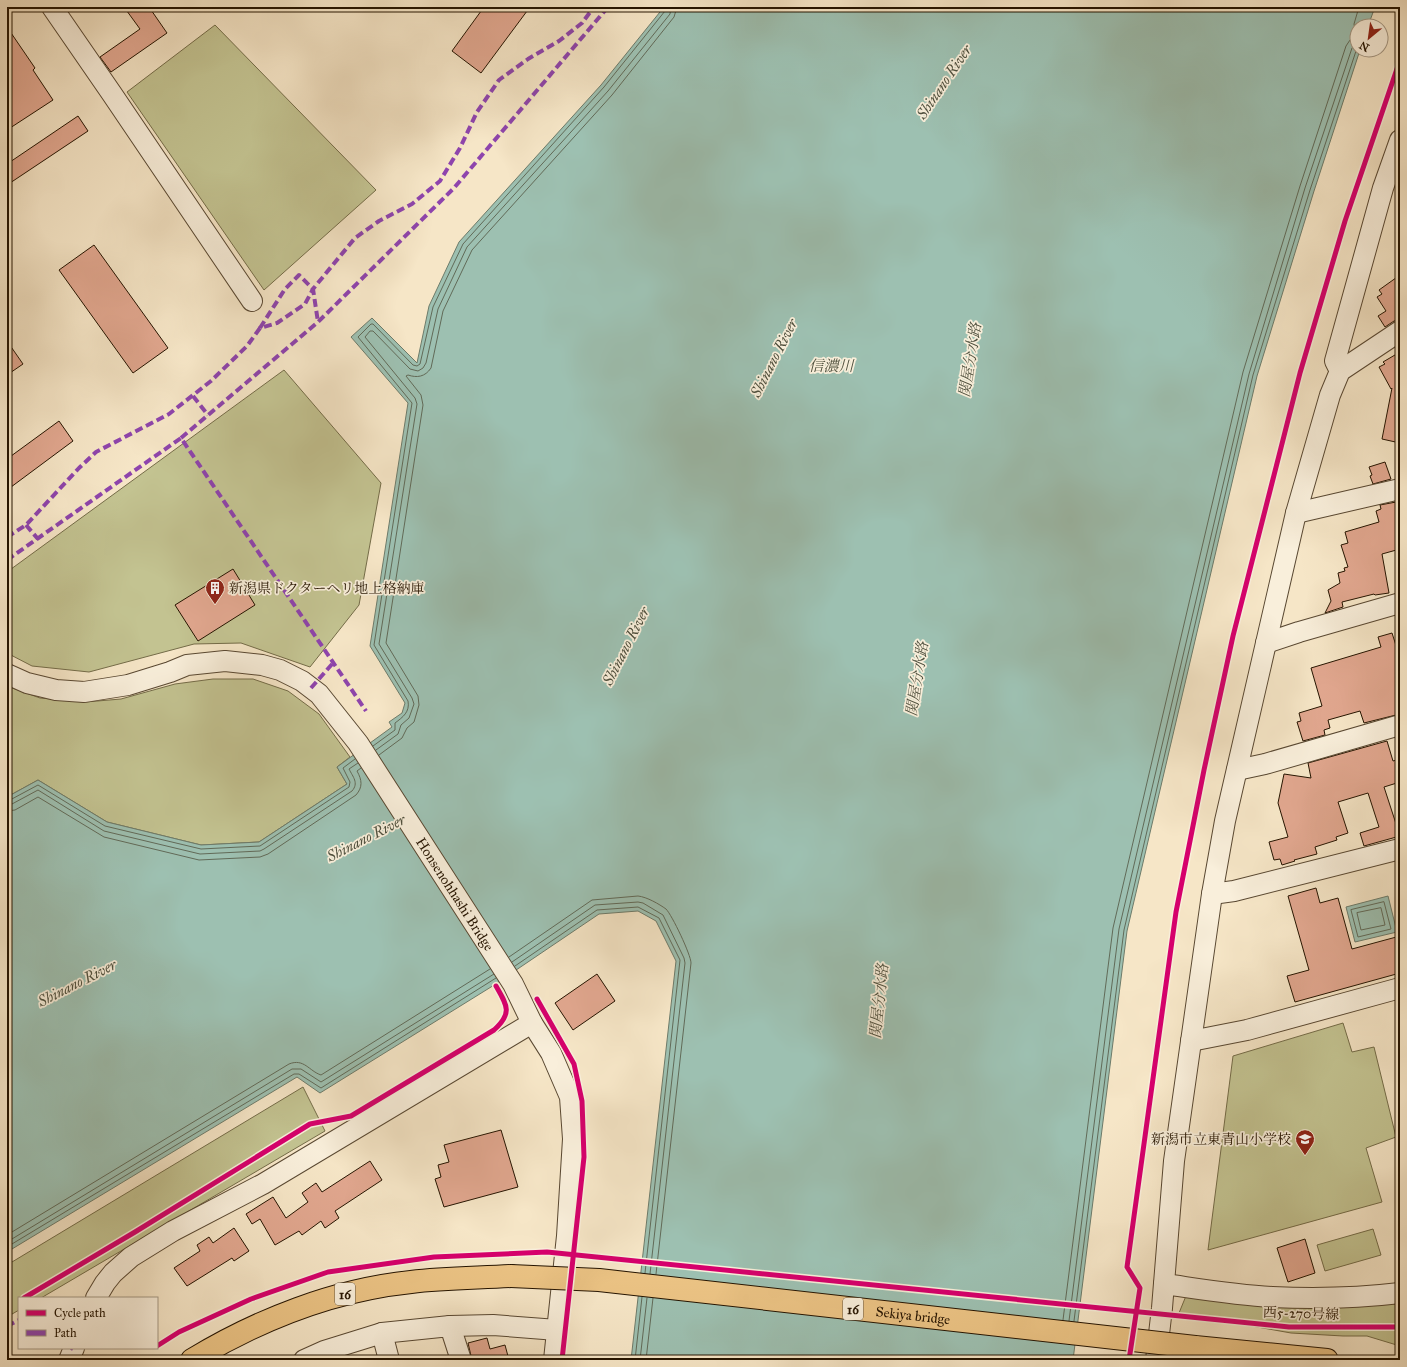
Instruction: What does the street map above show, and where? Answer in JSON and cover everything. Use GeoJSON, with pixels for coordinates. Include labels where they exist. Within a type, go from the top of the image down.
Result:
{"type":"FeatureCollection","features":[{"type":"Feature","properties":{"kind":"main road","name":"Sekiya bridge"},"geometry":{"type":"LineString","coordinates":[[192,1360],[218,1345],[293,1311],[353,1292],[410,1282],[511,1276],[599,1280],[1327,1360]]}},
{"type":"Feature","properties":{"kind":"street"},"geometry":{"type":"LineString","coordinates":[[52,7],[252,301]]}},
{"type":"Feature","properties":{"kind":"street"},"geometry":{"type":"LineString","coordinates":[[1340,372],[1336,361],[1383,188],[1400,140]]}},
{"type":"Feature","properties":{"kind":"street"},"geometry":{"type":"LineString","coordinates":[[1156,1360],[1174,1162],[1212,894],[1236,770],[1296,513],[1330,395],[1340,372],[1400,331]]}},
{"type":"Feature","properties":{"kind":"street"},"geometry":{"type":"LineString","coordinates":[[1296,513],[1400,488]]}},
{"type":"Feature","properties":{"kind":"street"},"geometry":{"type":"LineString","coordinates":[[1266,643],[1400,603]]}},
{"type":"Feature","properties":{"kind":"street","name":"Honsenohhashi Bridge"},"geometry":{"type":"LineString","coordinates":[[7,674],[27,683],[56,690],[84,692],[128,685],[187,665],[225,661],[262,665],[280,670],[302,681],[319,694],[358,743],[513,984],[532,1023],[551,1053],[570,1097],[573,1139],[567,1236],[554,1360]]}},
{"type":"Feature","properties":{"kind":"street"},"geometry":{"type":"LineString","coordinates":[[1236,770],[1272,762],[1400,725]]}},
{"type":"Feature","properties":{"kind":"street"},"geometry":{"type":"LineString","coordinates":[[1212,894],[1234,891],[1400,849]]}},
{"type":"Feature","properties":{"kind":"street"},"geometry":{"type":"LineString","coordinates":[[1191,1041],[1247,1030],[1400,988]]}},
{"type":"Feature","properties":{"kind":"street"},"geometry":{"type":"LineString","coordinates":[[97,1297],[112,1273],[131,1257],[173,1231],[263,1184],[532,1023]]}},
{"type":"Feature","properties":{"kind":"street"},"geometry":{"type":"LineString","coordinates":[[1164,1284],[1271,1297],[1359,1297],[1400,1292]]}},
{"type":"Feature","properties":{"kind":"street"},"geometry":{"type":"LineString","coordinates":[[304,1360],[325,1355],[382,1332],[450,1326],[493,1325],[557,1330]]}},
{"type":"Feature","properties":{"kind":"street"},"geometry":{"type":"LineString","coordinates":[[450,1326],[460,1360]]}},
{"type":"Feature","properties":{"kind":"street"},"geometry":{"type":"LineString","coordinates":[[382,1332],[389,1360]]}},
{"type":"Feature","properties":{"kind":"street"},"geometry":{"type":"LineString","coordinates":[[69,1360],[74,1349]]}},
{"type":"Feature","properties":{"kind":"green space"},"geometry":{"type":"Polygon","coordinates":[[[215,25],[376,190],[264,290],[127,92],[215,25]]]}},
{"type":"Feature","properties":{"kind":"green space"},"geometry":{"type":"Polygon","coordinates":[[[284,370],[381,483],[359,605],[310,667],[241,643],[194,644],[89,672],[32,666],[7,653],[7,572],[284,370]]]}},
{"type":"Feature","properties":{"kind":"green space"},"geometry":{"type":"Polygon","coordinates":[[[213,679],[253,679],[288,691],[319,714],[350,757],[337,767],[347,784],[259,842],[201,845],[107,822],[38,780],[7,797],[7,686],[40,698],[86,702],[121,699],[175,684],[213,679]]]}},
{"type":"Feature","properties":{"kind":"green space"},"geometry":{"type":"Polygon","coordinates":[[[1343,1023],[1352,1052],[1374,1047],[1396,1137],[1366,1148],[1382,1202],[1208,1250],[1233,1056],[1343,1023]]]}},
{"type":"Feature","properties":{"kind":"green space"},"geometry":{"type":"Polygon","coordinates":[[[303,1087],[325,1131],[43,1297],[18,1297],[18,1311],[7,1317],[7,1265],[303,1087]]]}},
{"type":"Feature","properties":{"kind":"green space"},"geometry":{"type":"Polygon","coordinates":[[[1373,1229],[1381,1255],[1325,1271],[1317,1245],[1373,1229]]]}},
{"type":"Feature","properties":{"kind":"green space"},"geometry":{"type":"Polygon","coordinates":[[[1188,1291],[1400,1295],[1400,1346],[1367,1336],[1291,1333],[1179,1313],[1188,1291]]]}},
{"type":"Feature","properties":{"kind":"water","name":"信濃川"},"geometry":{"type":"Polygon","coordinates":[[[664,7],[1375,7],[1371,18],[1349,18],[1349,58],[1357,58],[1314,191],[1257,376],[1127,931],[1073,1360],[631,1360],[676,961],[656,921],[638,911],[599,914],[491,987],[320,1093],[297,1077],[7,1252],[7,797],[38,780],[107,822],[201,845],[259,842],[347,784],[337,767],[392,727],[389,722],[402,713],[405,703],[370,646],[408,403],[351,337],[372,318],[417,363],[429,306],[459,242],[601,85],[664,7]]]}},
{"type":"Feature","properties":{"kind":"water"},"geometry":{"type":"Polygon","coordinates":[[[1388,896],[1397,932],[1355,942],[1346,907],[1388,896]]]}},
{"type":"Feature","properties":{"kind":"building"},"geometry":{"type":"Polygon","coordinates":[[[124,7],[149,7],[167,33],[111,72],[100,57],[140,29],[124,7]]]}},
{"type":"Feature","properties":{"kind":"building"},"geometry":{"type":"Polygon","coordinates":[[[484,7],[530,7],[481,73],[452,51],[484,7]]]}},
{"type":"Feature","properties":{"kind":"building"},"geometry":{"type":"Polygon","coordinates":[[[7,27],[35,68],[33,70],[53,100],[7,130],[7,27]]]}},
{"type":"Feature","properties":{"kind":"building"},"geometry":{"type":"Polygon","coordinates":[[[78,116],[88,131],[7,185],[7,164],[78,116]]]}},
{"type":"Feature","properties":{"kind":"building"},"geometry":{"type":"Polygon","coordinates":[[[94,245],[168,348],[133,373],[59,270],[94,245]]]}},
{"type":"Feature","properties":{"kind":"building"},"geometry":{"type":"Polygon","coordinates":[[[1400,275],[1400,320],[1394,321],[1385,327],[1378,316],[1386,311],[1377,297],[1382,294],[1379,290],[1400,275]]]}},
{"type":"Feature","properties":{"kind":"building"},"geometry":{"type":"Polygon","coordinates":[[[7,341],[23,364],[7,375],[7,341]]]}},
{"type":"Feature","properties":{"kind":"building"},"geometry":{"type":"Polygon","coordinates":[[[1400,352],[1400,443],[1382,439],[1392,388],[1391,389],[1379,367],[1385,364],[1383,362],[1400,352]]]}},
{"type":"Feature","properties":{"kind":"building"},"geometry":{"type":"Polygon","coordinates":[[[59,421],[73,441],[7,490],[7,459],[59,421]]]}},
{"type":"Feature","properties":{"kind":"building"},"geometry":{"type":"Polygon","coordinates":[[[1385,462],[1391,479],[1373,484],[1369,467],[1385,462]]]}},
{"type":"Feature","properties":{"kind":"building"},"geometry":{"type":"Polygon","coordinates":[[[1396,502],[1400,516],[1400,549],[1382,554],[1389,593],[1374,594],[1342,602],[1343,607],[1325,613],[1331,601],[1328,590],[1340,583],[1338,573],[1345,571],[1344,568],[1348,567],[1341,545],[1348,543],[1345,532],[1379,522],[1376,511],[1381,509],[1380,505],[1396,502]]]}},
{"type":"Feature","properties":{"kind":"building","name":"新潟県ドクターヘリ地上格納庫"},"geometry":{"type":"Polygon","coordinates":[[[233,569],[255,605],[198,641],[175,605],[233,569]]]}},
{"type":"Feature","properties":{"kind":"building"},"geometry":{"type":"Polygon","coordinates":[[[1392,633],[1400,658],[1400,714],[1364,723],[1360,711],[1328,720],[1330,728],[1324,730],[1325,735],[1303,741],[1297,722],[1301,721],[1299,713],[1322,706],[1311,668],[1381,647],[1378,637],[1392,633]]]}},
{"type":"Feature","properties":{"kind":"building"},"geometry":{"type":"Polygon","coordinates":[[[1387,741],[1393,761],[1400,759],[1400,782],[1384,787],[1400,836],[1364,846],[1360,833],[1379,827],[1368,793],[1338,802],[1348,833],[1336,837],[1337,840],[1315,847],[1317,854],[1282,865],[1280,859],[1274,860],[1269,842],[1288,837],[1278,803],[1284,774],[1311,778],[1308,763],[1387,741]]]}},
{"type":"Feature","properties":{"kind":"building"},"geometry":{"type":"Polygon","coordinates":[[[1316,888],[1320,903],[1338,898],[1352,949],[1400,936],[1400,973],[1295,1002],[1287,976],[1309,970],[1288,896],[1316,888]]]}},
{"type":"Feature","properties":{"kind":"building"},"geometry":{"type":"Polygon","coordinates":[[[597,974],[615,1001],[573,1030],[555,1003],[597,974]]]}},
{"type":"Feature","properties":{"kind":"building"},"geometry":{"type":"Polygon","coordinates":[[[501,1130],[518,1187],[444,1207],[435,1179],[441,1177],[438,1165],[449,1162],[444,1145],[501,1130]]]}},
{"type":"Feature","properties":{"kind":"building"},"geometry":{"type":"Polygon","coordinates":[[[370,1161],[382,1180],[335,1211],[339,1218],[325,1228],[321,1221],[302,1235],[299,1231],[275,1245],[260,1219],[252,1224],[246,1214],[273,1197],[286,1218],[308,1202],[302,1193],[316,1183],[322,1192],[370,1161]]]}},
{"type":"Feature","properties":{"kind":"building"},"geometry":{"type":"Polygon","coordinates":[[[234,1228],[249,1251],[234,1261],[232,1258],[187,1286],[174,1268],[200,1251],[197,1245],[209,1237],[213,1243],[234,1228]]]}},
{"type":"Feature","properties":{"kind":"building"},"geometry":{"type":"Polygon","coordinates":[[[1305,1239],[1315,1273],[1288,1282],[1277,1248],[1305,1239]]]}},
{"type":"Feature","properties":{"kind":"building"},"geometry":{"type":"Polygon","coordinates":[[[487,1338],[490,1349],[505,1345],[509,1360],[472,1360],[468,1343],[487,1338]]]}},
{"type":"Feature","properties":{"kind":"marked path"},"geometry":{"type":"LineString","coordinates":[[7,537],[26,525],[96,452],[169,414],[211,381],[247,346],[260,328],[277,323],[305,304],[313,289],[355,238],[379,221],[412,204],[440,181],[460,148],[477,112],[499,80],[528,59],[559,41],[582,23],[594,7]]}},
{"type":"Feature","properties":{"kind":"marked path"},"geometry":{"type":"LineString","coordinates":[[181,438],[318,322],[454,188],[608,7]]}},
{"type":"Feature","properties":{"kind":"marked path"},"geometry":{"type":"LineString","coordinates":[[260,328],[285,289],[299,275],[313,289],[318,322]]}},
{"type":"Feature","properties":{"kind":"marked path"},"geometry":{"type":"LineString","coordinates":[[193,396],[208,415]]}},
{"type":"Feature","properties":{"kind":"marked path"},"geometry":{"type":"LineString","coordinates":[[7,560],[181,438],[366,711]]}},
{"type":"Feature","properties":{"kind":"marked path"},"geometry":{"type":"LineString","coordinates":[[26,525],[38,539]]}},
{"type":"Feature","properties":{"kind":"marked path"},"geometry":{"type":"LineString","coordinates":[[311,688],[333,663]]}},
{"type":"Feature","properties":{"kind":"marked path"},"geometry":{"type":"LineString","coordinates":[[7,1326],[18,1320]]}},
{"type":"Feature","properties":{"kind":"cycle path"},"geometry":{"type":"LineString","coordinates":[[1129,1360],[1140,1288],[1127,1267],[1176,912],[1204,770],[1233,636],[1300,373],[1345,221],[1400,60]]}},
{"type":"Feature","properties":{"kind":"cycle path"},"geometry":{"type":"LineString","coordinates":[[26,1297],[135,1232],[310,1124],[351,1116],[494,1030],[504,1019],[506,1014],[503,998],[496,986]]}},
{"type":"Feature","properties":{"kind":"cycle path"},"geometry":{"type":"LineString","coordinates":[[537,999],[574,1064],[582,1101],[584,1157],[562,1360]]}},
{"type":"Feature","properties":{"kind":"cycle path","name":"西5-270号線"},"geometry":{"type":"LineString","coordinates":[[158,1345],[179,1332],[251,1299],[328,1272],[434,1257],[547,1252],[1289,1327],[1400,1327]]}},
{"type":"Feature","properties":{"kind":"place","name":"新潟県ドクターヘリ地上格納庫"},"geometry":{"type":"Point","coordinates":[215,605]}},
{"type":"Feature","properties":{"kind":"place","name":"新潟市立東青山小学校"},"geometry":{"type":"Point","coordinates":[1305,1156]}},
{"type":"Feature","properties":{"kind":"water label","name":"Shinano River"},"geometry":{"type":"Point","coordinates":[944,82]}},
{"type":"Feature","properties":{"kind":"water label","name":"Shinano River"},"geometry":{"type":"Point","coordinates":[774,358]}},
{"type":"Feature","properties":{"kind":"water label","name":"関屋分水路"},"geometry":{"type":"Point","coordinates":[970,360]}},
{"type":"Feature","properties":{"kind":"water label","name":"Shinano River"},"geometry":{"type":"Point","coordinates":[626,646]}},
{"type":"Feature","properties":{"kind":"water label","name":"関屋分水路"},"geometry":{"type":"Point","coordinates":[917,679]}},
{"type":"Feature","properties":{"kind":"water label","name":"Shinano River"},"geometry":{"type":"Point","coordinates":[366,838]}},
{"type":"Feature","properties":{"kind":"water label","name":"Shinano River"},"geometry":{"type":"Point","coordinates":[77,983]}},
{"type":"Feature","properties":{"kind":"water label","name":"関屋分水路"},"geometry":{"type":"Point","coordinates":[879,1001]}}]}
